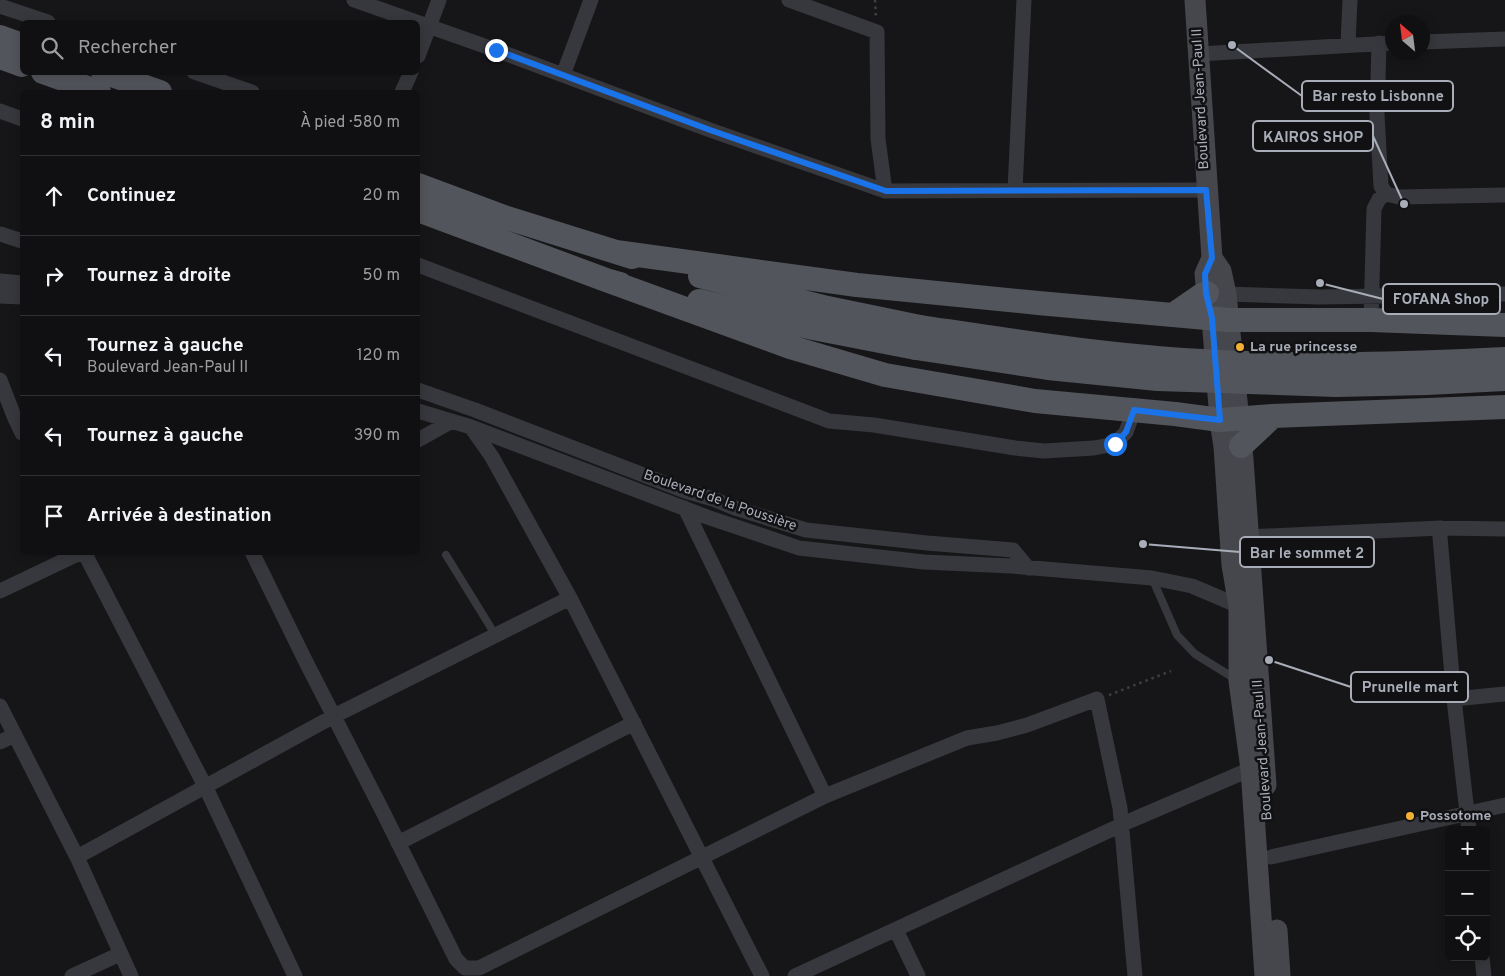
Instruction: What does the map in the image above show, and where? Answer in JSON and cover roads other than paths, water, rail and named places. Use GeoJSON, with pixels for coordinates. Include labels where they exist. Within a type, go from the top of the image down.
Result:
{"type":"FeatureCollection","features":[{"type":"Feature","properties":{"kind":"main road","name":"Boulevard Jean-Paul II"},"geometry":{"type":"LineString","coordinates":[[1195,0],[1206,190],[1212,258],[1205,274],[1216,294],[1229,420],[1224,447],[1232,565],[1238,606],[1239,681],[1258,769],[1270,857],[1280,976]]}},
{"type":"Feature","properties":{"kind":"main road"},"geometry":{"type":"LineString","coordinates":[[0,37],[20,43]]}},
{"type":"Feature","properties":{"kind":"main road"},"geometry":{"type":"LineString","coordinates":[[0,57],[20,64]]}},
{"type":"Feature","properties":{"kind":"main road"},"geometry":{"type":"LineString","coordinates":[[51,75],[93,90]]}},
{"type":"Feature","properties":{"kind":"main road"},"geometry":{"type":"LineString","coordinates":[[112,75],[154,90]]}},
{"type":"Feature","properties":{"kind":"main road"},"geometry":{"type":"LineString","coordinates":[[420,186],[504,217],[616,252],[734,286],[824,307],[918,337],[1048,368],[1158,378],[1336,385],[1505,379]]}},
{"type":"Feature","properties":{"kind":"main road"},"geometry":{"type":"LineString","coordinates":[[420,211],[790,347],[885,375],[960,389],[1035,401],[1229,420],[1273,416],[1505,407]]}},
{"type":"Feature","properties":{"kind":"main road"},"geometry":{"type":"LineString","coordinates":[[616,252],[857,285],[1220,319],[1371,320],[1505,325]]}},
{"type":"Feature","properties":{"kind":"main road"},"geometry":{"type":"LineString","coordinates":[[606,280],[813,328],[1203,361],[1337,364],[1505,359]]}},
{"type":"Feature","properties":{"kind":"main road"},"geometry":{"type":"LineString","coordinates":[[1173,315],[1202,295],[1216,294]]}},
{"type":"Feature","properties":{"kind":"main road"},"geometry":{"type":"LineString","coordinates":[[1242,446],[1273,416]]}},
{"type":"Feature","properties":{"kind":"main road","name":"Boulevard Jean-Paul II"},"geometry":{"type":"LineString","coordinates":[[1229,420],[1242,446],[1248,537],[1265,976]]}},
{"type":"Feature","properties":{"kind":"street"},"geometry":{"type":"LineString","coordinates":[[354,0],[412,20]]}},
{"type":"Feature","properties":{"kind":"street"},"geometry":{"type":"LineString","coordinates":[[420,51],[439,0]]}},
{"type":"Feature","properties":{"kind":"street"},"geometry":{"type":"LineString","coordinates":[[563,74],[591,0]]}},
{"type":"Feature","properties":{"kind":"street"},"geometry":{"type":"LineString","coordinates":[[789,0],[877,32],[878,139],[886,191]]}},
{"type":"Feature","properties":{"kind":"street"},"geometry":{"type":"LineString","coordinates":[[1015,190],[1024,0]]}},
{"type":"Feature","properties":{"kind":"street"},"geometry":{"type":"LineString","coordinates":[[1348,44],[1350,0]]}},
{"type":"Feature","properties":{"kind":"street"},"geometry":{"type":"LineString","coordinates":[[0,6],[42,20]]}},
{"type":"Feature","properties":{"kind":"street"},"geometry":{"type":"LineString","coordinates":[[420,23],[563,74],[710,130],[886,191],[1206,190]]}},
{"type":"Feature","properties":{"kind":"street"},"geometry":{"type":"LineString","coordinates":[[1430,42],[1505,40]]}},
{"type":"Feature","properties":{"kind":"street"},"geometry":{"type":"LineString","coordinates":[[1198,54],[1385,43]]}},
{"type":"Feature","properties":{"kind":"street"},"geometry":{"type":"LineString","coordinates":[[1385,51],[1377,115],[1381,186],[1386,194],[1398,198],[1505,195]]}},
{"type":"Feature","properties":{"kind":"street"},"geometry":{"type":"LineString","coordinates":[[203,75],[246,90]]}},
{"type":"Feature","properties":{"kind":"street"},"geometry":{"type":"LineString","coordinates":[[403,90],[410,75]]}},
{"type":"Feature","properties":{"kind":"street"},"geometry":{"type":"LineString","coordinates":[[0,111],[20,118]]}},
{"type":"Feature","properties":{"kind":"street"},"geometry":{"type":"LineString","coordinates":[[1371,320],[1374,209],[1379,199],[1386,194]]}},
{"type":"Feature","properties":{"kind":"street"},"geometry":{"type":"LineString","coordinates":[[0,234],[20,240]]}},
{"type":"Feature","properties":{"kind":"street"},"geometry":{"type":"LineString","coordinates":[[420,266],[829,422],[874,425],[1044,451],[1094,448],[1115,444],[1126,432],[1134,410]]}},
{"type":"Feature","properties":{"kind":"street"},"geometry":{"type":"LineString","coordinates":[[0,282],[20,283]]}},
{"type":"Feature","properties":{"kind":"street"},"geometry":{"type":"LineString","coordinates":[[1216,294],[1320,296],[1505,294]]}},
{"type":"Feature","properties":{"kind":"street"},"geometry":{"type":"LineString","coordinates":[[0,296],[20,297]]}},
{"type":"Feature","properties":{"kind":"street"},"geometry":{"type":"LineString","coordinates":[[0,380],[7,419],[20,430]]}},
{"type":"Feature","properties":{"kind":"street","name":"Boulevard de la Poussière"},"geometry":{"type":"LineString","coordinates":[[420,391],[685,491],[806,530],[1013,550],[1028,568]]}},
{"type":"Feature","properties":{"kind":"street"},"geometry":{"type":"LineString","coordinates":[[475,410],[471,427],[492,456],[570,598],[762,976]]}},
{"type":"Feature","properties":{"kind":"street","name":"Boulevard de la Poussière"},"geometry":{"type":"LineString","coordinates":[[420,412],[471,427],[685,508],[799,548],[924,562],[1152,578],[1192,586],[1238,606]]}},
{"type":"Feature","properties":{"kind":"street"},"geometry":{"type":"LineString","coordinates":[[420,439],[452,421]]}},
{"type":"Feature","properties":{"kind":"street"},"geometry":{"type":"LineString","coordinates":[[685,508],[825,796]]}},
{"type":"Feature","properties":{"kind":"street"},"geometry":{"type":"LineString","coordinates":[[1441,528],[1440,537],[1454,699],[1470,826]]}},
{"type":"Feature","properties":{"kind":"street"},"geometry":{"type":"LineString","coordinates":[[1248,537],[1441,528],[1505,529]]}},
{"type":"Feature","properties":{"kind":"street"},"geometry":{"type":"LineString","coordinates":[[0,591],[77,555]]}},
{"type":"Feature","properties":{"kind":"street"},"geometry":{"type":"LineString","coordinates":[[85,555],[206,788],[296,976]]}},
{"type":"Feature","properties":{"kind":"street"},"geometry":{"type":"LineString","coordinates":[[254,555],[456,959],[465,968],[479,968],[825,796],[967,738],[1027,725],[1097,699],[1120,808],[1135,976]]}},
{"type":"Feature","properties":{"kind":"street"},"geometry":{"type":"LineString","coordinates":[[77,857],[206,788],[334,716],[570,598]]}},
{"type":"Feature","properties":{"kind":"street"},"geometry":{"type":"LineString","coordinates":[[1454,699],[1505,694]]}},
{"type":"Feature","properties":{"kind":"street"},"geometry":{"type":"LineString","coordinates":[[0,706],[77,857],[131,976]]}},
{"type":"Feature","properties":{"kind":"street"},"geometry":{"type":"LineString","coordinates":[[398,843],[634,723]]}},
{"type":"Feature","properties":{"kind":"street"},"geometry":{"type":"LineString","coordinates":[[0,742],[15,736]]}},
{"type":"Feature","properties":{"kind":"street"},"geometry":{"type":"LineString","coordinates":[[795,976],[1122,825],[1258,769]]}},
{"type":"Feature","properties":{"kind":"street"},"geometry":{"type":"LineString","coordinates":[[1270,857],[1505,805]]}},
{"type":"Feature","properties":{"kind":"street"},"geometry":{"type":"LineString","coordinates":[[896,930],[918,976]]}},
{"type":"Feature","properties":{"kind":"street"},"geometry":{"type":"LineString","coordinates":[[72,976],[120,954]]}},
{"type":"Feature","properties":{"kind":"street"},"geometry":{"type":"LineString","coordinates":[[1482,961],[1484,976]]}},
{"type":"Feature","properties":{"kind":"lane"},"geometry":{"type":"LineString","coordinates":[[446,555],[496,636]]}},
{"type":"Feature","properties":{"kind":"lane"},"geometry":{"type":"LineString","coordinates":[[1152,578],[1177,635],[1195,654],[1239,681]]}},
{"type":"Feature","properties":{"kind":"place","name":"Bar resto Lisbonne"},"geometry":{"type":"Point","coordinates":[1232,45]}},
{"type":"Feature","properties":{"kind":"place","name":"KAIROS SHOP"},"geometry":{"type":"Point","coordinates":[1404,204]}},
{"type":"Feature","properties":{"kind":"place","name":"FOFANA Shop"},"geometry":{"type":"Point","coordinates":[1320,283]}},
{"type":"Feature","properties":{"kind":"place","name":"La rue princesse"},"geometry":{"type":"Point","coordinates":[1240,347]}},
{"type":"Feature","properties":{"kind":"place","name":"Bar le sommet 2"},"geometry":{"type":"Point","coordinates":[1143,544]}},
{"type":"Feature","properties":{"kind":"place","name":"Prunelle mart"},"geometry":{"type":"Point","coordinates":[1269,660]}},
{"type":"Feature","properties":{"kind":"place","name":"Possotome"},"geometry":{"type":"Point","coordinates":[1410,816]}}]}
